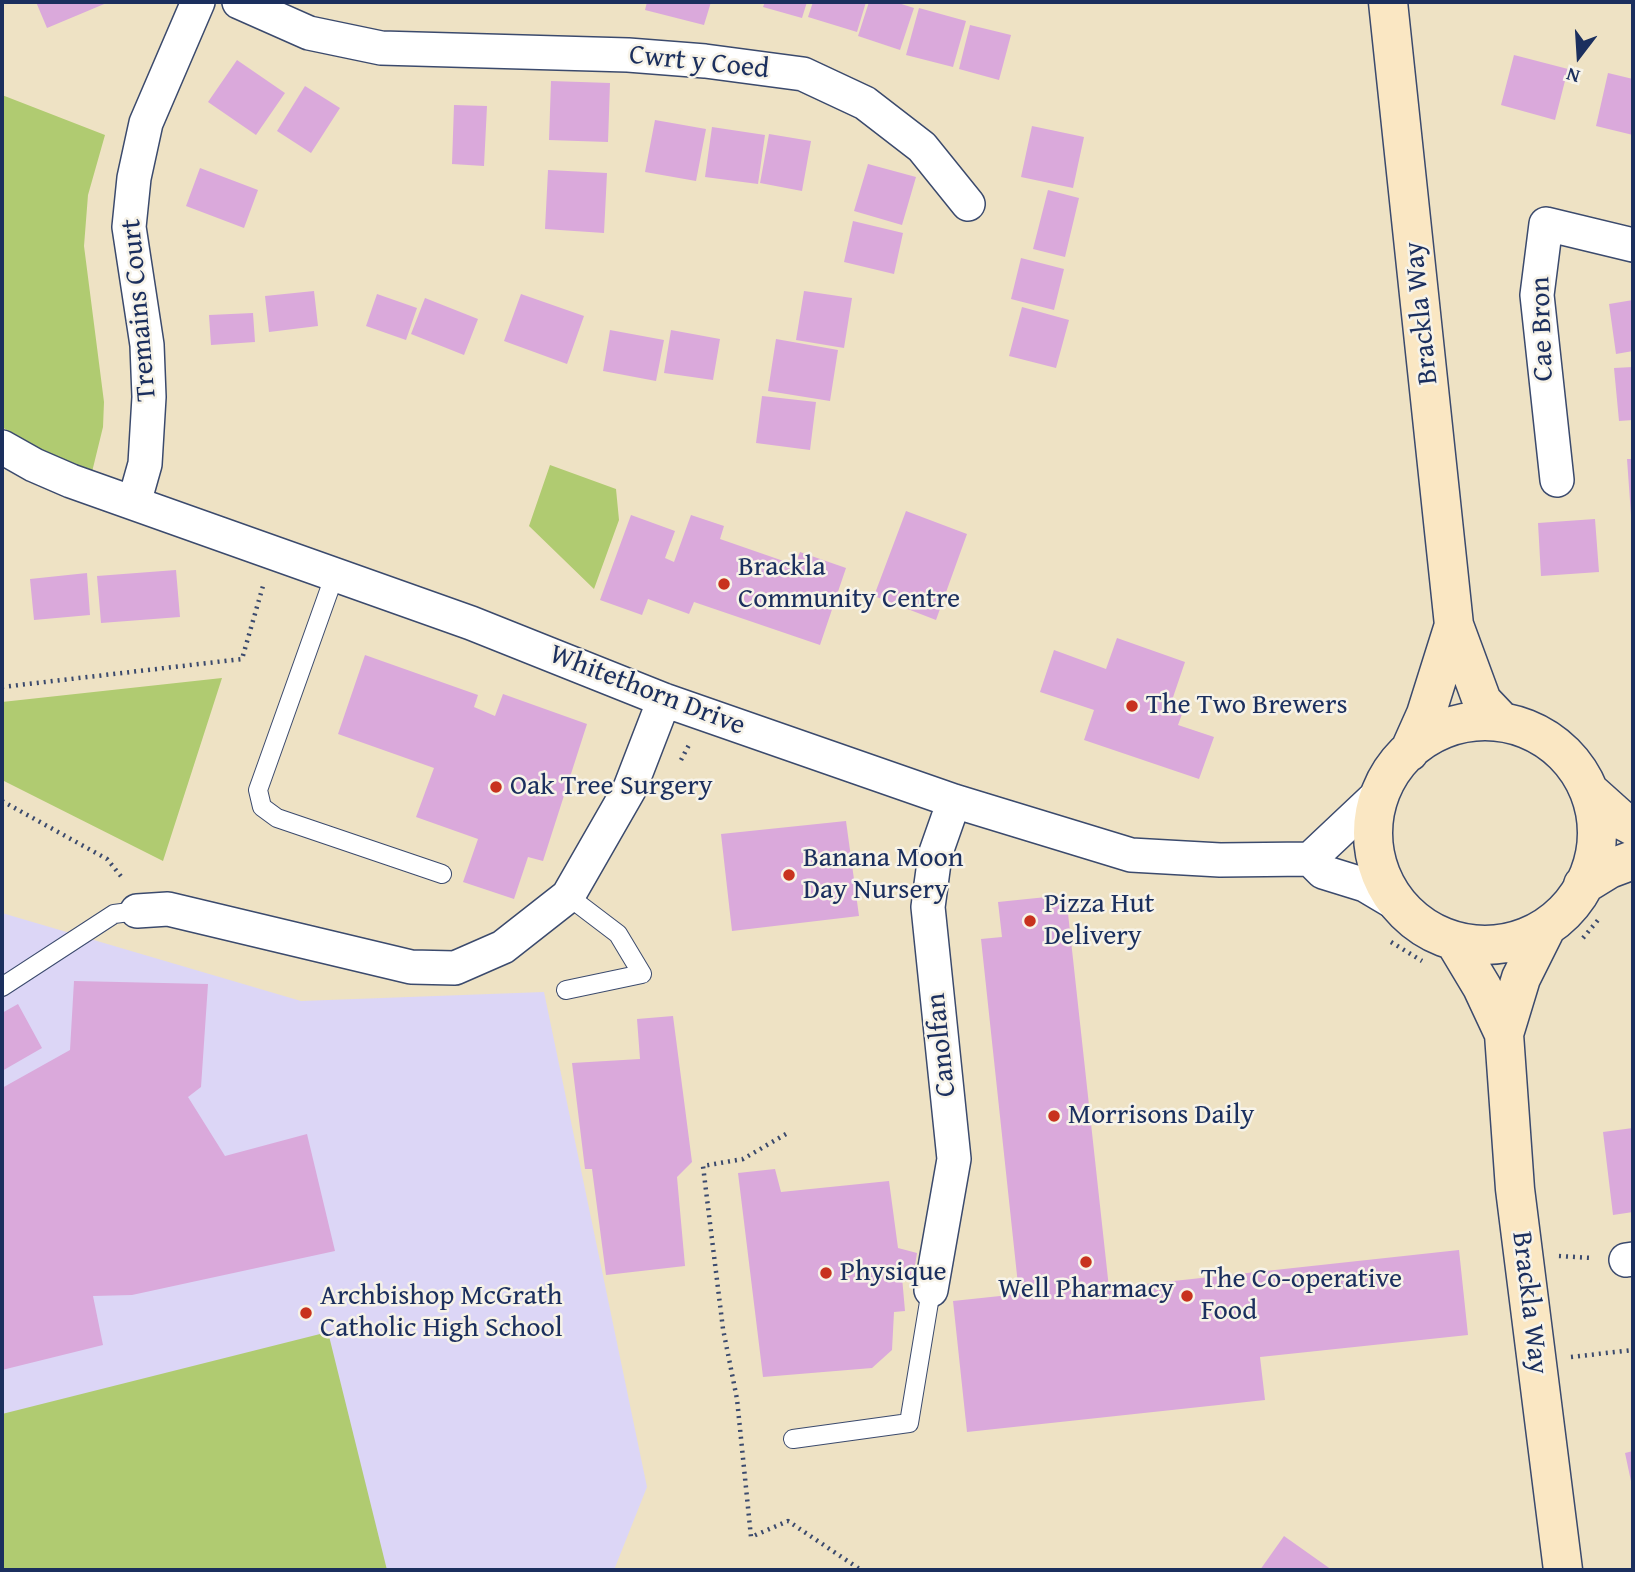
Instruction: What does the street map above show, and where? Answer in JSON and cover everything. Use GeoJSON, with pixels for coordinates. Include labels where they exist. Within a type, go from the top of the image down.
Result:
{"type":"FeatureCollection","features":[{"type":"Feature","properties":{"kind":"street","name":"Tremains Court"},"geometry":{"type":"LineString","coordinates":[[134,503],[145,464],[149,397],[147,345],[129,227],[134,178],[146,123],[198,2]]}},
{"type":"Feature","properties":{"kind":"street","name":"Cwrt y Coed"},"geometry":{"type":"LineString","coordinates":[[239,2],[310,33],[381,48],[628,55],[705,61],[803,74],[865,103],[922,147],[968,204]]}},
{"type":"Feature","properties":{"kind":"street","name":"Brackla Way"},"geometry":{"type":"LineString","coordinates":[[1388,2],[1454,625],[1482,701],[1502,722]]}},
{"type":"Feature","properties":{"kind":"street","name":"Cae Bron"},"geometry":{"type":"LineString","coordinates":[[1557,480],[1537,295],[1546,224],[1633,245]]}},
{"type":"Feature","properties":{"kind":"street","name":"Whitethorn Drive"},"geometry":{"type":"LineString","coordinates":[[2,447],[34,465],[134,503],[471,624],[664,700],[954,801],[1131,855],[1220,860],[1310,859]]}},
{"type":"Feature","properties":{"kind":"street","name":"Brackla Way"},"geometry":{"type":"LineString","coordinates":[[1409,752],[1426,714],[1454,625]]}},
{"type":"Feature","properties":{"kind":"street"},"geometry":{"type":"LineString","coordinates":[[137,911],[168,909],[411,967],[455,968],[503,947],[568,896],[630,788],[664,700]]}},
{"type":"Feature","properties":{"kind":"street"},"geometry":{"type":"LineString","coordinates":[[1591,793],[1598,833],[1591,870],[1572,906],[1546,928],[1498,945],[1455,942],[1415,921],[1388,891],[1372,843],[1376,804],[1380,793],[1392,769],[1421,740],[1463,722],[1502,722],[1541,736],[1572,762],[1591,793],[1620,819],[1633,826]]}},
{"type":"Feature","properties":{"kind":"street"},"geometry":{"type":"LineString","coordinates":[[1380,793],[1310,859],[1323,872],[1365,886],[1402,907]]}},
{"type":"Feature","properties":{"kind":"street","name":"Canolfan"},"geometry":{"type":"LineString","coordinates":[[931,1290],[954,1159],[928,906],[935,855],[954,801]]}},
{"type":"Feature","properties":{"kind":"street"},"geometry":{"type":"LineString","coordinates":[[1583,886],[1608,869],[1633,860]]}},
{"type":"Feature","properties":{"kind":"street","name":"Brackla Way"},"geometry":{"type":"LineString","coordinates":[[1546,928],[1521,978],[1504,1034],[1514,1189],[1563,1570]]}},
{"type":"Feature","properties":{"kind":"street","name":"Brackla Way"},"geometry":{"type":"LineString","coordinates":[[1455,942],[1482,987],[1504,1034]]}},
{"type":"Feature","properties":{"kind":"lane"},"geometry":{"type":"LineString","coordinates":[[335,574],[258,790],[262,807],[277,818],[442,874]]}},
{"type":"Feature","properties":{"kind":"lane"},"geometry":{"type":"LineString","coordinates":[[566,990],[642,974],[618,934],[568,896]]}},
{"type":"Feature","properties":{"kind":"lane"},"geometry":{"type":"LineString","coordinates":[[2,987],[114,914],[137,911]]}},
{"type":"Feature","properties":{"kind":"lane"},"geometry":{"type":"LineString","coordinates":[[793,1439],[909,1423],[931,1290]]}},
{"type":"Feature","properties":{"kind":"path"},"geometry":{"type":"LineString","coordinates":[[2,687],[242,659],[272,551]]}},
{"type":"Feature","properties":{"kind":"path"},"geometry":{"type":"LineString","coordinates":[[786,1134],[743,1159],[704,1166],[723,1329],[737,1399],[751,1537],[788,1521],[861,1570]]}},
{"type":"Feature","properties":{"kind":"path"},"geometry":{"type":"LineString","coordinates":[[1557,1256],[1630,1260]]}},
{"type":"Feature","properties":{"kind":"path"},"geometry":{"type":"LineString","coordinates":[[1536,1360],[1633,1350]]}},
{"type":"Feature","properties":{"kind":"shaded area","name":"Archbishop McGrath Catholic High School"},"geometry":{"type":"Polygon","coordinates":[[[2,913],[301,1001],[544,992],[647,1487],[614,1570],[2,1570],[2,913]]]}},
{"type":"Feature","properties":{"kind":"green space"},"geometry":{"type":"Polygon","coordinates":[[[2,95],[105,135],[88,195],[84,246],[104,402],[103,427],[92,472],[34,447],[2,427],[2,95]]]}},
{"type":"Feature","properties":{"kind":"green space"},"geometry":{"type":"Polygon","coordinates":[[[550,465],[616,489],[619,520],[594,589],[529,526],[550,465]]]}},
{"type":"Feature","properties":{"kind":"green space"},"geometry":{"type":"Polygon","coordinates":[[[222,678],[163,861],[2,780],[2,702],[222,678]]]}},
{"type":"Feature","properties":{"kind":"green space"},"geometry":{"type":"Polygon","coordinates":[[[328,1332],[387,1570],[2,1570],[2,1414],[328,1332]]]}},
{"type":"Feature","properties":{"kind":"building"},"geometry":{"type":"Polygon","coordinates":[[[36,2],[109,2],[47,28],[36,2]]]}},
{"type":"Feature","properties":{"kind":"building"},"geometry":{"type":"Polygon","coordinates":[[[647,2],[711,2],[704,25],[645,10],[647,2]]]}},
{"type":"Feature","properties":{"kind":"building"},"geometry":{"type":"Polygon","coordinates":[[[765,2],[807,2],[802,18],[763,7],[765,2]]]}},
{"type":"Feature","properties":{"kind":"building"},"geometry":{"type":"Polygon","coordinates":[[[813,2],[866,2],[857,32],[808,17],[813,2]]]}},
{"type":"Feature","properties":{"kind":"building"},"geometry":{"type":"Polygon","coordinates":[[[869,2],[895,2],[914,8],[900,50],[858,36],[869,2]]]}},
{"type":"Feature","properties":{"kind":"building"},"geometry":{"type":"Polygon","coordinates":[[[919,8],[966,21],[953,67],[906,55],[919,8]]]}},
{"type":"Feature","properties":{"kind":"building"},"geometry":{"type":"Polygon","coordinates":[[[970,25],[1011,35],[999,80],[959,69],[970,25]]]}},
{"type":"Feature","properties":{"kind":"building"},"geometry":{"type":"Polygon","coordinates":[[[1514,55],[1568,69],[1555,120],[1501,105],[1514,55]]]}},
{"type":"Feature","properties":{"kind":"building"},"geometry":{"type":"Polygon","coordinates":[[[237,60],[285,93],[256,135],[208,102],[237,60]]]}},
{"type":"Feature","properties":{"kind":"building"},"geometry":{"type":"Polygon","coordinates":[[[1608,73],[1633,79],[1633,135],[1596,126],[1608,73]]]}},
{"type":"Feature","properties":{"kind":"building"},"geometry":{"type":"Polygon","coordinates":[[[551,81],[610,83],[608,142],[549,140],[551,81]]]}},
{"type":"Feature","properties":{"kind":"building"},"geometry":{"type":"Polygon","coordinates":[[[305,86],[340,108],[311,153],[277,131],[305,86]]]}},
{"type":"Feature","properties":{"kind":"building"},"geometry":{"type":"Polygon","coordinates":[[[454,105],[487,106],[484,166],[452,164],[454,105]]]}},
{"type":"Feature","properties":{"kind":"building"},"geometry":{"type":"Polygon","coordinates":[[[655,120],[706,129],[696,181],[645,172],[655,120]]]}},
{"type":"Feature","properties":{"kind":"building"},"geometry":{"type":"Polygon","coordinates":[[[1032,126],[1084,137],[1073,188],[1021,177],[1032,126]]]}},
{"type":"Feature","properties":{"kind":"building"},"geometry":{"type":"Polygon","coordinates":[[[712,127],[765,135],[758,184],[705,177],[712,127]]]}},
{"type":"Feature","properties":{"kind":"building"},"geometry":{"type":"Polygon","coordinates":[[[769,134],[811,141],[802,191],[760,183],[769,134]]]}},
{"type":"Feature","properties":{"kind":"building"},"geometry":{"type":"Polygon","coordinates":[[[868,164],[916,177],[902,225],[854,211],[868,164]]]}},
{"type":"Feature","properties":{"kind":"building"},"geometry":{"type":"Polygon","coordinates":[[[200,168],[258,190],[244,228],[186,206],[200,168]]]}},
{"type":"Feature","properties":{"kind":"building"},"geometry":{"type":"Polygon","coordinates":[[[548,170],[607,173],[604,233],[545,229],[548,170]]]}},
{"type":"Feature","properties":{"kind":"building"},"geometry":{"type":"Polygon","coordinates":[[[1048,190],[1079,198],[1065,257],[1033,249],[1048,190]]]}},
{"type":"Feature","properties":{"kind":"building"},"geometry":{"type":"Polygon","coordinates":[[[853,221],[903,233],[894,274],[844,262],[853,221]]]}},
{"type":"Feature","properties":{"kind":"building"},"geometry":{"type":"Polygon","coordinates":[[[1021,258],[1064,269],[1054,310],[1011,299],[1021,258]]]}},
{"type":"Feature","properties":{"kind":"building"},"geometry":{"type":"Polygon","coordinates":[[[314,291],[318,326],[269,332],[265,296],[314,291]]]}},
{"type":"Feature","properties":{"kind":"building"},"geometry":{"type":"Polygon","coordinates":[[[804,291],[852,298],[844,348],[796,340],[804,291]]]}},
{"type":"Feature","properties":{"kind":"building"},"geometry":{"type":"Polygon","coordinates":[[[377,294],[417,308],[406,340],[366,326],[377,294]]]}},
{"type":"Feature","properties":{"kind":"building"},"geometry":{"type":"Polygon","coordinates":[[[521,294],[584,316],[567,364],[504,341],[521,294]]]}},
{"type":"Feature","properties":{"kind":"building"},"geometry":{"type":"Polygon","coordinates":[[[425,298],[478,319],[464,355],[411,334],[425,298]]]}},
{"type":"Feature","properties":{"kind":"building"},"geometry":{"type":"Polygon","coordinates":[[[1633,300],[1633,351],[1616,354],[1609,304],[1633,300]]]}},
{"type":"Feature","properties":{"kind":"building"},"geometry":{"type":"Polygon","coordinates":[[[1022,307],[1069,320],[1056,368],[1009,356],[1022,307]]]}},
{"type":"Feature","properties":{"kind":"building"},"geometry":{"type":"Polygon","coordinates":[[[253,313],[255,342],[211,345],[209,315],[253,313]]]}},
{"type":"Feature","properties":{"kind":"building"},"geometry":{"type":"Polygon","coordinates":[[[610,330],[664,340],[656,381],[603,371],[610,330]]]}},
{"type":"Feature","properties":{"kind":"building"},"geometry":{"type":"Polygon","coordinates":[[[671,330],[720,339],[713,380],[664,373],[671,330]]]}},
{"type":"Feature","properties":{"kind":"building"},"geometry":{"type":"Polygon","coordinates":[[[776,339],[838,350],[830,401],[768,391],[776,339]]]}},
{"type":"Feature","properties":{"kind":"building"},"geometry":{"type":"Polygon","coordinates":[[[1633,367],[1633,420],[1619,421],[1614,368],[1633,367]]]}},
{"type":"Feature","properties":{"kind":"building"},"geometry":{"type":"Polygon","coordinates":[[[762,396],[816,402],[810,450],[756,443],[762,396]]]}},
{"type":"Feature","properties":{"kind":"building"},"geometry":{"type":"Polygon","coordinates":[[[1627,459],[1633,459],[1633,515],[1631,515],[1627,459]]]}},
{"type":"Feature","properties":{"kind":"building"},"geometry":{"type":"Polygon","coordinates":[[[906,511],[967,534],[936,620],[874,596],[906,511]]]}},
{"type":"Feature","properties":{"kind":"building","name":"Brackla Community Centre"},"geometry":{"type":"Polygon","coordinates":[[[631,515],[675,531],[665,558],[674,562],[691,515],[724,526],[720,539],[795,565],[800,552],[846,568],[820,645],[694,602],[689,614],[648,599],[642,615],[600,600],[631,515]]]}},
{"type":"Feature","properties":{"kind":"building"},"geometry":{"type":"Polygon","coordinates":[[[1595,519],[1599,572],[1541,576],[1538,523],[1595,519]]]}},
{"type":"Feature","properties":{"kind":"building"},"geometry":{"type":"Polygon","coordinates":[[[176,570],[180,617],[101,623],[97,576],[176,570]]]}},
{"type":"Feature","properties":{"kind":"building"},"geometry":{"type":"Polygon","coordinates":[[[87,573],[90,615],[34,620],[30,579],[87,573]]]}},
{"type":"Feature","properties":{"kind":"building"},"geometry":{"type":"Polygon","coordinates":[[[1117,638],[1185,662],[1169,709],[1182,714],[1178,725],[1214,737],[1199,779],[1084,740],[1094,710],[1040,692],[1054,650],[1106,669],[1117,638]]]}},
{"type":"Feature","properties":{"kind":"building","name":"Oak Tree Surgery"},"geometry":{"type":"Polygon","coordinates":[[[365,655],[478,695],[474,707],[495,716],[503,694],[587,724],[543,861],[528,857],[514,899],[463,882],[478,839],[416,817],[434,768],[338,734],[365,655]]]}},
{"type":"Feature","properties":{"kind":"building","name":"Banana Moon Day Nursery"},"geometry":{"type":"Polygon","coordinates":[[[846,821],[859,916],[732,931],[721,834],[846,821]]]}},
{"type":"Feature","properties":{"kind":"building"},"geometry":{"type":"Polygon","coordinates":[[[1066,895],[1109,1288],[1459,1250],[1468,1335],[1260,1357],[1265,1400],[967,1432],[953,1301],[1019,1294],[981,939],[1002,937],[998,902],[1066,895]]]}},
{"type":"Feature","properties":{"kind":"building"},"geometry":{"type":"Polygon","coordinates":[[[74,981],[208,984],[201,1087],[188,1097],[225,1156],[307,1134],[335,1251],[132,1295],[93,1296],[103,1345],[2,1370],[2,1088],[70,1050],[74,981]]]}},
{"type":"Feature","properties":{"kind":"building"},"geometry":{"type":"Polygon","coordinates":[[[18,1004],[42,1048],[2,1071],[2,1013],[18,1004]]]}},
{"type":"Feature","properties":{"kind":"building"},"geometry":{"type":"Polygon","coordinates":[[[673,1016],[692,1162],[677,1177],[685,1266],[606,1275],[592,1169],[585,1169],[572,1063],[640,1059],[637,1019],[673,1016]]]}},
{"type":"Feature","properties":{"kind":"building"},"geometry":{"type":"Polygon","coordinates":[[[1633,1128],[1633,1212],[1613,1215],[1603,1132],[1633,1128]]]}},
{"type":"Feature","properties":{"kind":"building"},"geometry":{"type":"Polygon","coordinates":[[[775,1169],[781,1192],[889,1181],[898,1248],[917,1253],[913,1278],[902,1277],[905,1311],[894,1312],[892,1350],[872,1368],[763,1377],[738,1173],[775,1169]]]}},
{"type":"Feature","properties":{"kind":"building"},"geometry":{"type":"Polygon","coordinates":[[[1633,1451],[1633,1486],[1632,1486],[1625,1453],[1633,1451]]]}},
{"type":"Feature","properties":{"kind":"building"},"geometry":{"type":"Polygon","coordinates":[[[1284,1536],[1332,1570],[1260,1570],[1284,1536]]]}},
{"type":"Feature","properties":{"kind":"place","name":"Brackla Community Centre"},"geometry":{"type":"Point","coordinates":[724,584]}},
{"type":"Feature","properties":{"kind":"place","name":"The Two Brewers"},"geometry":{"type":"Point","coordinates":[1132,706]}},
{"type":"Feature","properties":{"kind":"place","name":"Oak Tree Surgery"},"geometry":{"type":"Point","coordinates":[496,787]}},
{"type":"Feature","properties":{"kind":"place","name":"Banana Moon Day Nursery"},"geometry":{"type":"Point","coordinates":[789,875]}},
{"type":"Feature","properties":{"kind":"place","name":"Pizza Hut Delivery"},"geometry":{"type":"Point","coordinates":[1030,921]}},
{"type":"Feature","properties":{"kind":"place","name":"Morrisons Daily"},"geometry":{"type":"Point","coordinates":[1054,1116]}},
{"type":"Feature","properties":{"kind":"place","name":"Well Pharmacy"},"geometry":{"type":"Point","coordinates":[1086,1262]}},
{"type":"Feature","properties":{"kind":"place","name":"Physique"},"geometry":{"type":"Point","coordinates":[826,1273]}},
{"type":"Feature","properties":{"kind":"place","name":"The Co-operative Food"},"geometry":{"type":"Point","coordinates":[1187,1296]}},
{"type":"Feature","properties":{"kind":"place","name":"Archbishop McGrath Catholic High School"},"geometry":{"type":"Point","coordinates":[306,1313]}}]}
